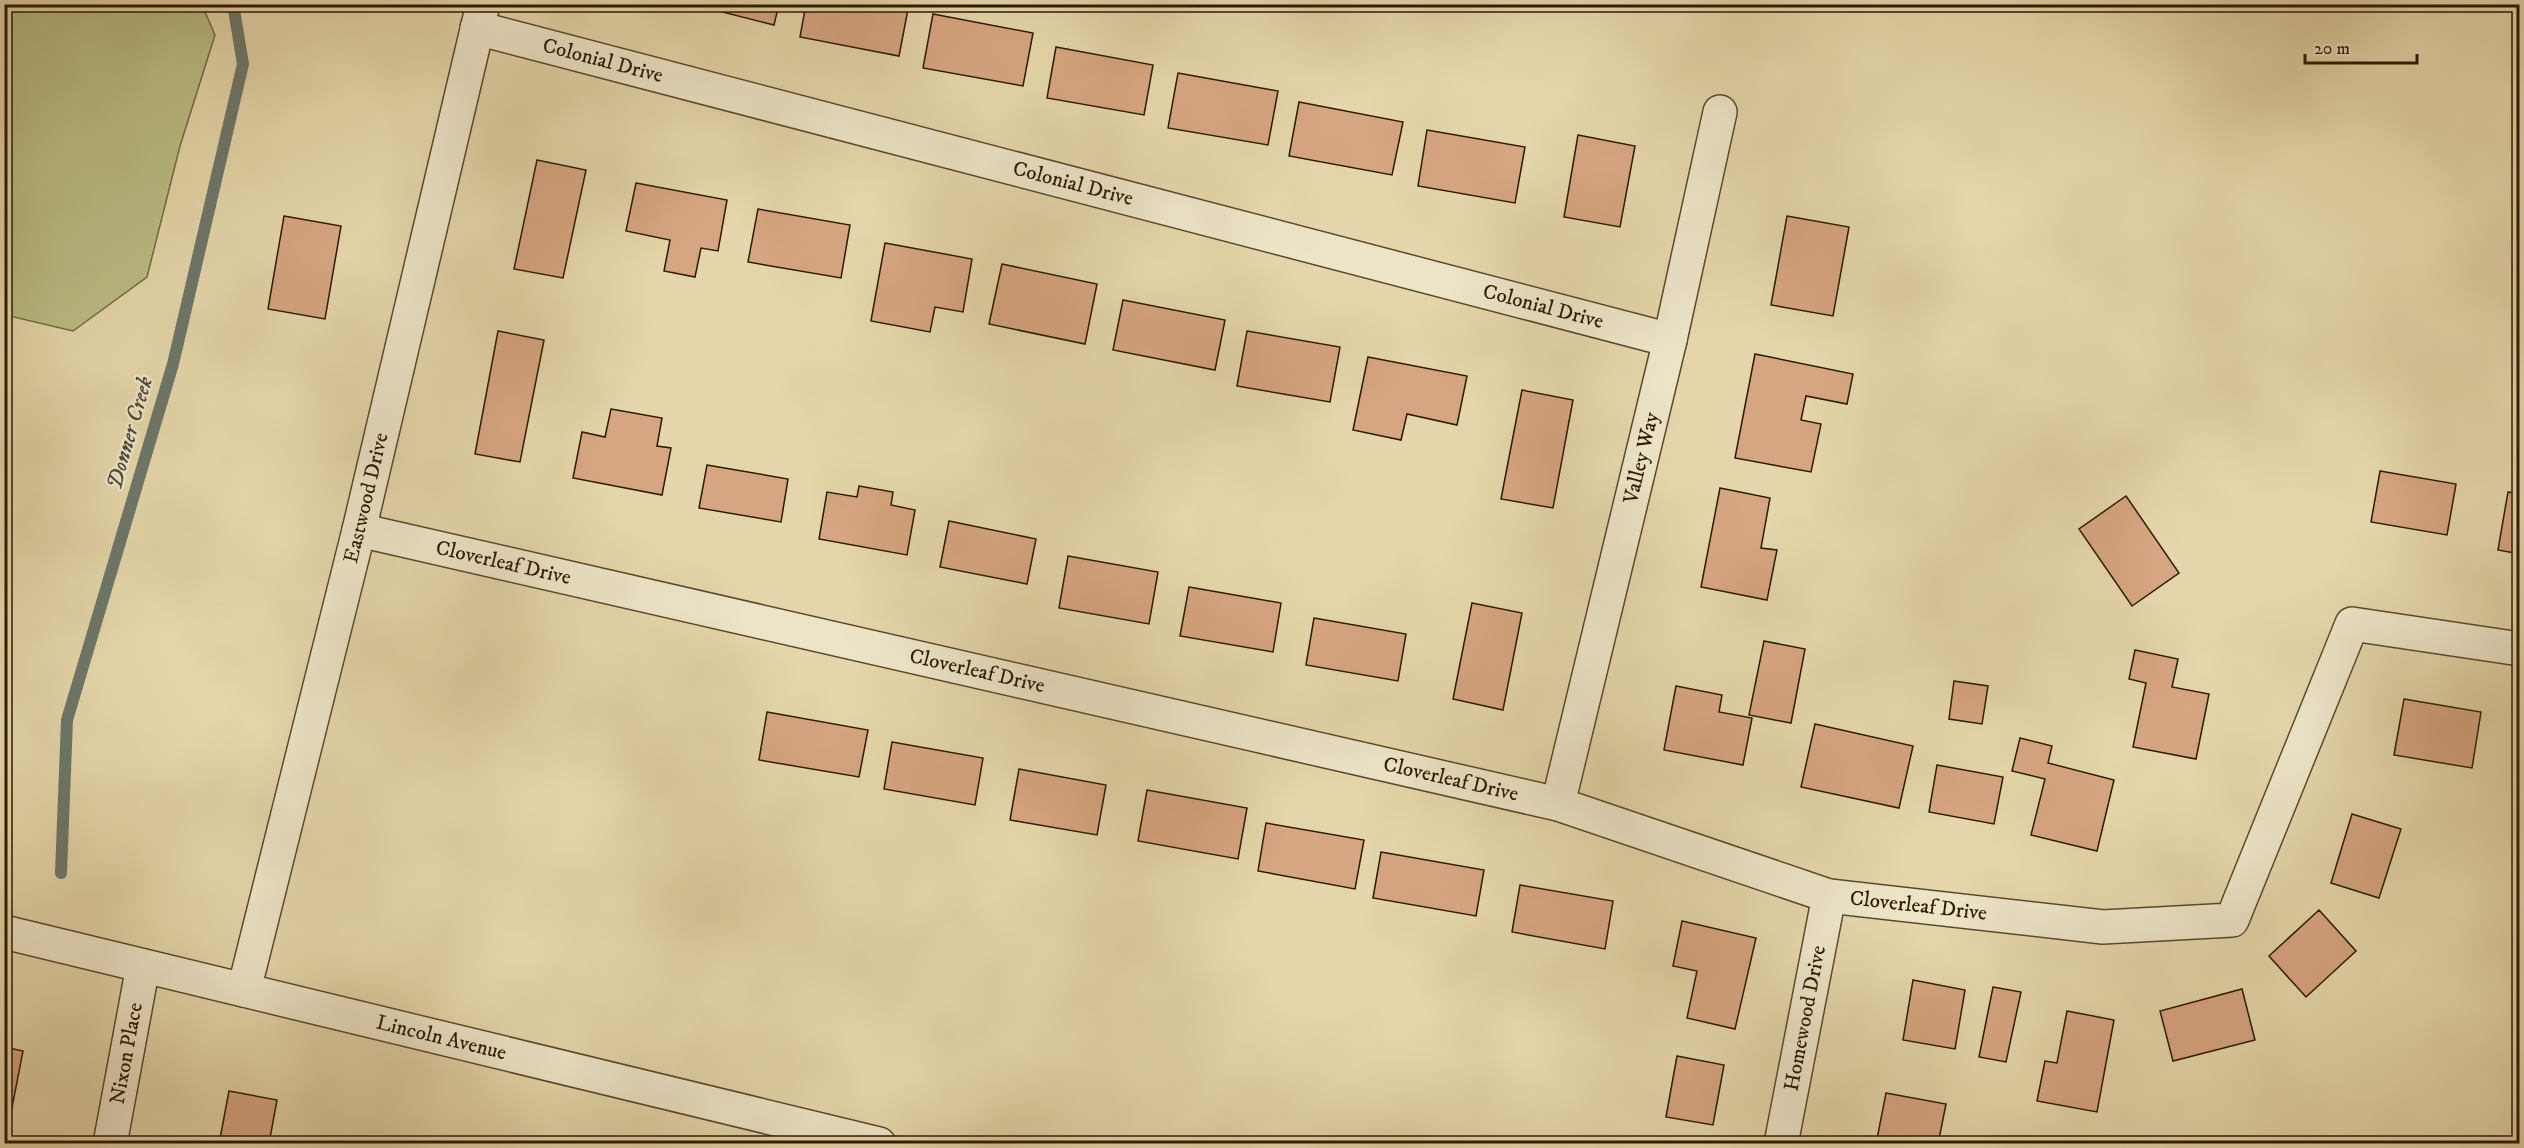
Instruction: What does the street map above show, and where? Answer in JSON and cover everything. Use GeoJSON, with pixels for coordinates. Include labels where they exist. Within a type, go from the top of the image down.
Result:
{"type":"FeatureCollection","features":[{"type":"Feature","properties":{"kind":"street","name":"Colonial Drive"},"geometry":{"type":"LineString","coordinates":[[480,16],[1670,340]]}},
{"type":"Feature","properties":{"kind":"street","name":"Eastwood Drive"},"geometry":{"type":"LineString","coordinates":[[244,990],[359,530],[480,16]]}},
{"type":"Feature","properties":{"kind":"street","name":"Valley Way"},"geometry":{"type":"LineString","coordinates":[[1558,804],[1670,340],[1720,112]]}},
{"type":"Feature","properties":{"kind":"street","name":"Cloverleaf Drive"},"geometry":{"type":"LineString","coordinates":[[359,530],[1558,804],[1829,896],[2103,927],[2232,920],[2352,624],[2520,649]]}},
{"type":"Feature","properties":{"kind":"street","name":"Homewood Drive"},"geometry":{"type":"LineString","coordinates":[[1781,1143],[1829,896]]}},
{"type":"Feature","properties":{"kind":"street","name":"Lincoln Avenue"},"geometry":{"type":"LineString","coordinates":[[4,932],[879,1143]]}},
{"type":"Feature","properties":{"kind":"street","name":"Nixon Place"},"geometry":{"type":"LineString","coordinates":[[110,1143],[143,966]]}},
{"type":"Feature","properties":{"kind":"green space"},"geometry":{"type":"Polygon","coordinates":[[[5,4],[202,5],[215,35],[180,146],[147,277],[73,331],[5,315],[5,4]]]}},
{"type":"Feature","properties":{"kind":"building"},"geometry":{"type":"Polygon","coordinates":[[[691,4],[779,4],[774,25],[691,4]]]}},
{"type":"Feature","properties":{"kind":"building"},"geometry":{"type":"Polygon","coordinates":[[[806,4],[909,4],[899,56],[800,37],[806,4]]]}},
{"type":"Feature","properties":{"kind":"building"},"geometry":{"type":"Polygon","coordinates":[[[933,14],[1033,33],[1023,86],[923,68],[933,14]]]}},
{"type":"Feature","properties":{"kind":"building"},"geometry":{"type":"Polygon","coordinates":[[[1056,47],[1153,65],[1144,115],[1047,98],[1056,47]]]}},
{"type":"Feature","properties":{"kind":"building"},"geometry":{"type":"Polygon","coordinates":[[[1178,73],[1278,91],[1268,145],[1168,128],[1178,73]]]}},
{"type":"Feature","properties":{"kind":"building"},"geometry":{"type":"Polygon","coordinates":[[[1299,102],[1403,122],[1392,175],[1289,156],[1299,102]]]}},
{"type":"Feature","properties":{"kind":"building"},"geometry":{"type":"Polygon","coordinates":[[[1427,130],[1525,147],[1515,203],[1418,186],[1427,130]]]}},
{"type":"Feature","properties":{"kind":"building"},"geometry":{"type":"Polygon","coordinates":[[[1578,135],[1635,146],[1620,227],[1564,217],[1578,135]]]}},
{"type":"Feature","properties":{"kind":"building"},"geometry":{"type":"Polygon","coordinates":[[[537,160],[586,170],[563,278],[514,269],[537,160]]]}},
{"type":"Feature","properties":{"kind":"building"},"geometry":{"type":"Polygon","coordinates":[[[636,183],[727,200],[718,251],[701,248],[695,277],[664,271],[670,240],[626,231],[636,183]]]}},
{"type":"Feature","properties":{"kind":"building"},"geometry":{"type":"Polygon","coordinates":[[[758,209],[850,225],[841,278],[748,262],[758,209]]]}},
{"type":"Feature","properties":{"kind":"building"},"geometry":{"type":"Polygon","coordinates":[[[284,216],[341,226],[325,319],[268,309],[284,216]]]}},
{"type":"Feature","properties":{"kind":"building"},"geometry":{"type":"Polygon","coordinates":[[[1787,216],[1849,227],[1833,316],[1771,305],[1787,216]]]}},
{"type":"Feature","properties":{"kind":"building"},"geometry":{"type":"Polygon","coordinates":[[[885,243],[972,259],[963,312],[935,307],[930,332],[871,321],[885,243]]]}},
{"type":"Feature","properties":{"kind":"building"},"geometry":{"type":"Polygon","coordinates":[[[1002,264],[1097,284],[1085,344],[989,324],[1002,264]]]}},
{"type":"Feature","properties":{"kind":"building"},"geometry":{"type":"Polygon","coordinates":[[[1123,300],[1225,320],[1215,370],[1113,350],[1123,300]]]}},
{"type":"Feature","properties":{"kind":"building"},"geometry":{"type":"Polygon","coordinates":[[[498,331],[544,340],[520,462],[475,454],[498,331]]]}},
{"type":"Feature","properties":{"kind":"building"},"geometry":{"type":"Polygon","coordinates":[[[1247,331],[1340,347],[1330,402],[1237,386],[1247,331]]]}},
{"type":"Feature","properties":{"kind":"building"},"geometry":{"type":"Polygon","coordinates":[[[1755,354],[1853,374],[1847,404],[1806,396],[1801,420],[1821,424],[1811,472],[1735,458],[1755,354]]]}},
{"type":"Feature","properties":{"kind":"building"},"geometry":{"type":"Polygon","coordinates":[[[1368,357],[1467,376],[1457,425],[1407,414],[1401,440],[1353,430],[1368,357]]]}},
{"type":"Feature","properties":{"kind":"building"},"geometry":{"type":"Polygon","coordinates":[[[1522,390],[1573,400],[1553,508],[1501,499],[1522,390]]]}},
{"type":"Feature","properties":{"kind":"building"},"geometry":{"type":"Polygon","coordinates":[[[611,409],[662,418],[657,446],[671,448],[662,495],[573,478],[582,432],[605,437],[611,409]]]}},
{"type":"Feature","properties":{"kind":"building"},"geometry":{"type":"Polygon","coordinates":[[[707,465],[788,479],[781,522],[699,508],[707,465]]]}},
{"type":"Feature","properties":{"kind":"building"},"geometry":{"type":"Polygon","coordinates":[[[2380,471],[2456,484],[2447,535],[2371,522],[2380,471]]]}},
{"type":"Feature","properties":{"kind":"building"},"geometry":{"type":"Polygon","coordinates":[[[859,486],[893,492],[891,505],[915,510],[907,555],[819,539],[827,492],[857,497],[859,486]]]}},
{"type":"Feature","properties":{"kind":"building"},"geometry":{"type":"Polygon","coordinates":[[[1720,488],[1770,498],[1761,548],[1777,550],[1767,600],[1701,587],[1720,488]]]}},
{"type":"Feature","properties":{"kind":"building"},"geometry":{"type":"Polygon","coordinates":[[[2508,492],[2520,494],[2520,554],[2498,550],[2508,492]]]}},
{"type":"Feature","properties":{"kind":"building"},"geometry":{"type":"Polygon","coordinates":[[[2126,496],[2179,573],[2132,606],[2079,529],[2126,496]]]}},
{"type":"Feature","properties":{"kind":"building"},"geometry":{"type":"Polygon","coordinates":[[[949,521],[1036,539],[1027,584],[940,567],[949,521]]]}},
{"type":"Feature","properties":{"kind":"building"},"geometry":{"type":"Polygon","coordinates":[[[1068,556],[1158,572],[1149,624],[1059,608],[1068,556]]]}},
{"type":"Feature","properties":{"kind":"building"},"geometry":{"type":"Polygon","coordinates":[[[1189,587],[1281,603],[1273,652],[1180,636],[1189,587]]]}},
{"type":"Feature","properties":{"kind":"building"},"geometry":{"type":"Polygon","coordinates":[[[1472,603],[1522,613],[1503,710],[1453,699],[1472,603]]]}},
{"type":"Feature","properties":{"kind":"building"},"geometry":{"type":"Polygon","coordinates":[[[1314,618],[1406,634],[1398,681],[1306,665],[1314,618]]]}},
{"type":"Feature","properties":{"kind":"building"},"geometry":{"type":"Polygon","coordinates":[[[1764,641],[1805,649],[1791,723],[1749,715],[1764,641]]]}},
{"type":"Feature","properties":{"kind":"building"},"geometry":{"type":"Polygon","coordinates":[[[2135,650],[2178,659],[2172,687],[2209,694],[2196,759],[2133,747],[2146,683],[2129,679],[2135,650]]]}},
{"type":"Feature","properties":{"kind":"building"},"geometry":{"type":"Polygon","coordinates":[[[1954,681],[1988,686],[1982,724],[1949,719],[1954,681]]]}},
{"type":"Feature","properties":{"kind":"building"},"geometry":{"type":"Polygon","coordinates":[[[1676,686],[1722,695],[1719,712],[1752,718],[1743,765],[1664,750],[1676,686]]]}},
{"type":"Feature","properties":{"kind":"building"},"geometry":{"type":"Polygon","coordinates":[[[2404,699],[2481,712],[2472,768],[2394,755],[2404,699]]]}},
{"type":"Feature","properties":{"kind":"building"},"geometry":{"type":"Polygon","coordinates":[[[767,712],[868,730],[859,777],[759,760],[767,712]]]}},
{"type":"Feature","properties":{"kind":"building"},"geometry":{"type":"Polygon","coordinates":[[[1815,724],[1913,746],[1899,808],[1801,787],[1815,724]]]}},
{"type":"Feature","properties":{"kind":"building"},"geometry":{"type":"Polygon","coordinates":[[[2020,738],[2052,746],[2048,763],[2114,780],[2097,851],[2031,835],[2045,779],[2012,771],[2020,738]]]}},
{"type":"Feature","properties":{"kind":"building"},"geometry":{"type":"Polygon","coordinates":[[[892,742],[983,758],[975,805],[884,789],[892,742]]]}},
{"type":"Feature","properties":{"kind":"building"},"geometry":{"type":"Polygon","coordinates":[[[1937,765],[2003,777],[1994,824],[1929,812],[1937,765]]]}},
{"type":"Feature","properties":{"kind":"building"},"geometry":{"type":"Polygon","coordinates":[[[1019,769],[1106,785],[1097,835],[1010,820],[1019,769]]]}},
{"type":"Feature","properties":{"kind":"building"},"geometry":{"type":"Polygon","coordinates":[[[1147,790],[1247,808],[1238,859],[1138,841],[1147,790]]]}},
{"type":"Feature","properties":{"kind":"building"},"geometry":{"type":"Polygon","coordinates":[[[2352,814],[2401,829],[2379,898],[2331,883],[2352,814]]]}},
{"type":"Feature","properties":{"kind":"building"},"geometry":{"type":"Polygon","coordinates":[[[1266,823],[1364,840],[1355,889],[1258,871],[1266,823]]]}},
{"type":"Feature","properties":{"kind":"building"},"geometry":{"type":"Polygon","coordinates":[[[1381,852],[1484,870],[1476,916],[1373,898],[1381,852]]]}},
{"type":"Feature","properties":{"kind":"building"},"geometry":{"type":"Polygon","coordinates":[[[1520,885],[1613,901],[1605,949],[1512,932],[1520,885]]]}},
{"type":"Feature","properties":{"kind":"building"},"geometry":{"type":"Polygon","coordinates":[[[2319,910],[2356,951],[2306,997],[2269,956],[2319,910]]]}},
{"type":"Feature","properties":{"kind":"building"},"geometry":{"type":"Polygon","coordinates":[[[1682,921],[1756,938],[1735,1029],[1687,1018],[1697,971],[1673,966],[1682,921]]]}},
{"type":"Feature","properties":{"kind":"building"},"geometry":{"type":"Polygon","coordinates":[[[1913,980],[1965,990],[1955,1049],[1903,1040],[1913,980]]]}},
{"type":"Feature","properties":{"kind":"building"},"geometry":{"type":"Polygon","coordinates":[[[1993,987],[2021,992],[2006,1062],[1979,1057],[1993,987]]]}},
{"type":"Feature","properties":{"kind":"building"},"geometry":{"type":"Polygon","coordinates":[[[2242,989],[2255,1040],[2173,1061],[2160,1011],[2242,989]]]}},
{"type":"Feature","properties":{"kind":"building"},"geometry":{"type":"Polygon","coordinates":[[[2067,1011],[2114,1020],[2097,1112],[2037,1101],[2045,1061],[2057,1063],[2067,1011]]]}},
{"type":"Feature","properties":{"kind":"building"},"geometry":{"type":"Polygon","coordinates":[[[4,1047],[23,1051],[9,1123],[4,1122],[4,1047]]]}},
{"type":"Feature","properties":{"kind":"building"},"geometry":{"type":"Polygon","coordinates":[[[1677,1056],[1724,1065],[1713,1125],[1666,1117],[1677,1056]]]}},
{"type":"Feature","properties":{"kind":"building"},"geometry":{"type":"Polygon","coordinates":[[[229,1091],[277,1100],[270,1138],[301,1144],[219,1144],[229,1091]]]}},
{"type":"Feature","properties":{"kind":"building"},"geometry":{"type":"Polygon","coordinates":[[[1886,1093],[1946,1104],[1938,1144],[1876,1144],[1886,1093]]]}},
{"type":"Feature","properties":{"kind":"waterway","name":"Donner Creek"},"geometry":{"type":"LineString","coordinates":[[61,873],[67,720],[173,364],[243,64],[233,4]]}}]}
